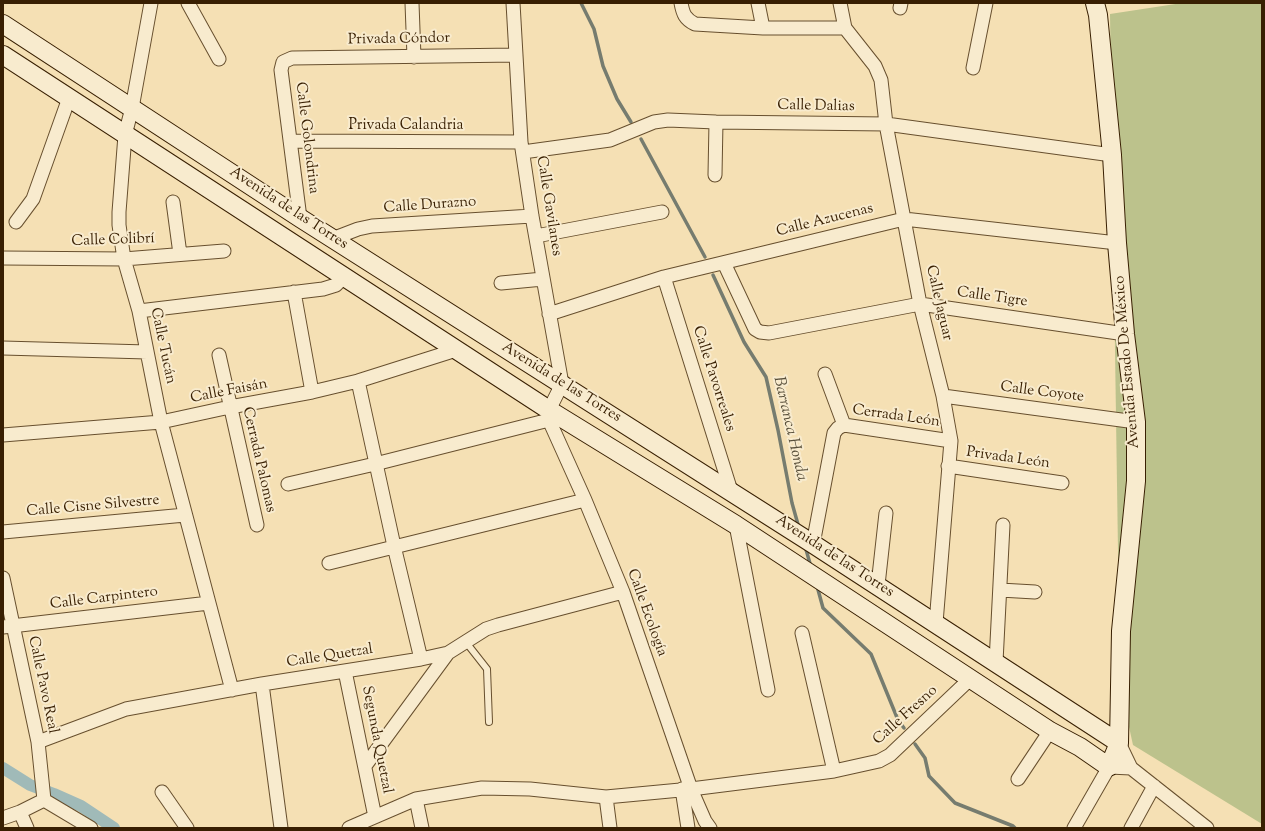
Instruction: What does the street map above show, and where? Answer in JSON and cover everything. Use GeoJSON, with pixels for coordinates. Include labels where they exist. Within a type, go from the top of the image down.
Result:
{"type":"FeatureCollection","features":[{"type":"Feature","properties":{"kind":"main road","name":"Avenida Estado De México"},"geometry":{"type":"LineString","coordinates":[[1095,3],[1098,15],[1112,155],[1117,243],[1125,334],[1136,422],[1136,482],[1121,631],[1119,743],[1109,767]]}},
{"type":"Feature","properties":{"kind":"main road","name":"Avenida de las Torres"},"geometry":{"type":"LineString","coordinates":[[3,24],[332,239],[732,491],[1119,743]]}},
{"type":"Feature","properties":{"kind":"main road","name":"Avenida de las Torres"},"geometry":{"type":"LineString","coordinates":[[3,55],[456,350],[549,415],[736,525],[1050,731],[1080,747],[1109,767]]}},
{"type":"Feature","properties":{"kind":"street"},"geometry":{"type":"LineString","coordinates":[[188,3],[219,59]]}},
{"type":"Feature","properties":{"kind":"street"},"geometry":{"type":"LineString","coordinates":[[412,3],[414,56]]}},
{"type":"Feature","properties":{"kind":"street","name":"Calle Gavilanes"},"geometry":{"type":"LineString","coordinates":[[512,3],[522,147],[532,216],[562,384]]}},
{"type":"Feature","properties":{"kind":"street"},"geometry":{"type":"LineString","coordinates":[[681,3],[683,15],[688,21],[695,24],[762,28],[845,28]]}},
{"type":"Feature","properties":{"kind":"street"},"geometry":{"type":"LineString","coordinates":[[758,3],[762,28]]}},
{"type":"Feature","properties":{"kind":"street","name":"Calle Jaguar"},"geometry":{"type":"LineString","coordinates":[[840,3],[845,28],[875,66],[880,80],[886,124],[920,304],[943,396],[951,441],[936,623]]}},
{"type":"Feature","properties":{"kind":"street"},"geometry":{"type":"LineString","coordinates":[[973,68],[986,3]]}},
{"type":"Feature","properties":{"kind":"street","name":"Calle Tucán"},"geometry":{"type":"LineString","coordinates":[[147,5],[132,108],[125,135],[119,225],[124,259],[139,311],[161,422],[232,690]]}},
{"type":"Feature","properties":{"kind":"street","name":"Privada Cóndor"},"geometry":{"type":"LineString","coordinates":[[283,62],[292,58],[516,55]]}},
{"type":"Feature","properties":{"kind":"street","name":"Calle Golondrina"},"geometry":{"type":"LineString","coordinates":[[283,62],[281,70],[300,218]]}},
{"type":"Feature","properties":{"kind":"street"},"geometry":{"type":"LineString","coordinates":[[16,222],[33,199],[69,98]]}},
{"type":"Feature","properties":{"kind":"street","name":"Calle Dalias"},"geometry":{"type":"LineString","coordinates":[[522,147],[610,140],[654,122],[668,120],[886,124],[1112,155]]}},
{"type":"Feature","properties":{"kind":"street"},"geometry":{"type":"LineString","coordinates":[[715,175],[716,122]]}},
{"type":"Feature","properties":{"kind":"street","name":"Privada Calandria"},"geometry":{"type":"LineString","coordinates":[[290,141],[522,147]]}},
{"type":"Feature","properties":{"kind":"street"},"geometry":{"type":"LineString","coordinates":[[173,202],[180,254]]}},
{"type":"Feature","properties":{"kind":"street"},"geometry":{"type":"LineString","coordinates":[[536,236],[662,212]]}},
{"type":"Feature","properties":{"kind":"street","name":"Calle Durazno"},"geometry":{"type":"LineString","coordinates":[[332,239],[358,229],[372,226],[532,216]]}},
{"type":"Feature","properties":{"kind":"street","name":"Calle Azucenas"},"geometry":{"type":"LineString","coordinates":[[549,314],[664,277],[904,219],[1117,243]]}},
{"type":"Feature","properties":{"kind":"street","name":"Calle Colibrí"},"geometry":{"type":"LineString","coordinates":[[3,258],[124,259],[224,251]]}},
{"type":"Feature","properties":{"kind":"street","name":"Calle Tigre"},"geometry":{"type":"LineString","coordinates":[[724,263],[755,329],[760,332],[769,333],[920,304],[1125,334]]}},
{"type":"Feature","properties":{"kind":"street"},"geometry":{"type":"LineString","coordinates":[[139,311],[294,292],[323,290],[336,285],[344,277]]}},
{"type":"Feature","properties":{"kind":"street","name":"Calle Pavorreales"},"geometry":{"type":"LineString","coordinates":[[664,277],[732,491]]}},
{"type":"Feature","properties":{"kind":"street"},"geometry":{"type":"LineString","coordinates":[[501,284],[543,279]]}},
{"type":"Feature","properties":{"kind":"street"},"geometry":{"type":"LineString","coordinates":[[294,292],[312,392]]}},
{"type":"Feature","properties":{"kind":"street"},"geometry":{"type":"LineString","coordinates":[[3,348],[147,352]]}},
{"type":"Feature","properties":{"kind":"street","name":"Calle Faisán"},"geometry":{"type":"LineString","coordinates":[[3,435],[161,422],[230,407],[312,392],[358,381],[456,350]]}},
{"type":"Feature","properties":{"kind":"street","name":"Cerrada Palomas"},"geometry":{"type":"LineString","coordinates":[[219,355],[257,525]]}},
{"type":"Feature","properties":{"kind":"street"},"geometry":{"type":"LineString","coordinates":[[813,544],[834,433],[841,426],[825,374]]}},
{"type":"Feature","properties":{"kind":"street"},"geometry":{"type":"LineString","coordinates":[[358,381],[375,464],[421,659]]}},
{"type":"Feature","properties":{"kind":"street"},"geometry":{"type":"LineString","coordinates":[[288,484],[375,464],[549,415],[562,384]]}},
{"type":"Feature","properties":{"kind":"street","name":"Calle Coyote"},"geometry":{"type":"LineString","coordinates":[[943,396],[1136,422]]}},
{"type":"Feature","properties":{"kind":"street","name":"Calle Ecología"},"geometry":{"type":"LineString","coordinates":[[549,415],[623,592],[686,789],[710,828]]}},
{"type":"Feature","properties":{"kind":"street","name":"Cerrada León"},"geometry":{"type":"LineString","coordinates":[[841,426],[951,441]]}},
{"type":"Feature","properties":{"kind":"street","name":"Privada León"},"geometry":{"type":"LineString","coordinates":[[948,466],[1062,483]]}},
{"type":"Feature","properties":{"kind":"street"},"geometry":{"type":"LineString","coordinates":[[328,563],[585,500]]}},
{"type":"Feature","properties":{"kind":"street"},"geometry":{"type":"LineString","coordinates":[[878,585],[886,514]]}},
{"type":"Feature","properties":{"kind":"street","name":"Calle Cisne Silvestre"},"geometry":{"type":"LineString","coordinates":[[3,532],[185,515]]}},
{"type":"Feature","properties":{"kind":"street"},"geometry":{"type":"LineString","coordinates":[[736,525],[768,690]]}},
{"type":"Feature","properties":{"kind":"street"},"geometry":{"type":"LineString","coordinates":[[996,662],[1003,525]]}},
{"type":"Feature","properties":{"kind":"street","name":"Calle Pavo Real"},"geometry":{"type":"LineString","coordinates":[[3,578],[8,626],[38,742],[43,797]]}},
{"type":"Feature","properties":{"kind":"street"},"geometry":{"type":"LineString","coordinates":[[1000,590],[1035,592]]}},
{"type":"Feature","properties":{"kind":"street","name":"Calle Quetzal"},"geometry":{"type":"LineString","coordinates":[[38,742],[126,709],[262,684],[421,659],[448,653],[486,629],[623,592]]}},
{"type":"Feature","properties":{"kind":"street","name":"Calle Carpintero"},"geometry":{"type":"LineString","coordinates":[[8,626],[210,603]]}},
{"type":"Feature","properties":{"kind":"street"},"geometry":{"type":"LineString","coordinates":[[802,633],[834,771]]}},
{"type":"Feature","properties":{"kind":"street"},"geometry":{"type":"LineString","coordinates":[[365,766],[448,653]]}},
{"type":"Feature","properties":{"kind":"street","name":"Segunda Quetzal"},"geometry":{"type":"LineString","coordinates":[[345,671],[375,816]]}},
{"type":"Feature","properties":{"kind":"street","name":"Calle Fresno"},"geometry":{"type":"LineString","coordinates":[[349,828],[416,799],[482,788],[530,789],[606,797],[834,771],[879,761],[890,755],[970,679]]}},
{"type":"Feature","properties":{"kind":"street"},"geometry":{"type":"LineString","coordinates":[[262,684],[281,828]]}},
{"type":"Feature","properties":{"kind":"street"},"geometry":{"type":"LineString","coordinates":[[1018,779],[1050,731]]}},
{"type":"Feature","properties":{"kind":"street"},"geometry":{"type":"LineString","coordinates":[[1119,743],[1131,768],[1207,828]]}},
{"type":"Feature","properties":{"kind":"street"},"geometry":{"type":"LineString","coordinates":[[1074,828],[1109,767],[1131,768]]}},
{"type":"Feature","properties":{"kind":"street"},"geometry":{"type":"LineString","coordinates":[[1131,828],[1154,786]]}},
{"type":"Feature","properties":{"kind":"street"},"geometry":{"type":"LineString","coordinates":[[686,789],[688,828]]}},
{"type":"Feature","properties":{"kind":"street"},"geometry":{"type":"LineString","coordinates":[[162,792],[187,828]]}},
{"type":"Feature","properties":{"kind":"street"},"geometry":{"type":"LineString","coordinates":[[3,818],[20,812],[43,797],[91,828]]}},
{"type":"Feature","properties":{"kind":"street"},"geometry":{"type":"LineString","coordinates":[[606,797],[610,828]]}},
{"type":"Feature","properties":{"kind":"street"},"geometry":{"type":"LineString","coordinates":[[416,799],[422,828]]}},
{"type":"Feature","properties":{"kind":"street"},"geometry":{"type":"LineString","coordinates":[[20,812],[27,828]]}},
{"type":"Feature","properties":{"kind":"lane"},"geometry":{"type":"LineString","coordinates":[[465,641],[487,669],[489,722]]}},
{"type":"Feature","properties":{"kind":"green space"},"geometry":{"type":"Polygon","coordinates":[[[1182,3],[1262,3],[1262,824],[1133,745],[1120,686],[1110,14],[1182,3]]]}},
{"type":"Feature","properties":{"kind":"waterway","name":"Barranca Honda"},"geometry":{"type":"LineString","coordinates":[[581,3],[594,29],[603,66],[617,99],[631,122]]}},
{"type":"Feature","properties":{"kind":"waterway","name":"Barranca Honda"},"geometry":{"type":"LineString","coordinates":[[641,139],[705,257]]}},
{"type":"Feature","properties":{"kind":"waterway","name":"Barranca Honda"},"geometry":{"type":"LineString","coordinates":[[713,275],[744,342],[766,377],[792,503],[799,528]]}},
{"type":"Feature","properties":{"kind":"waterway","name":"Barranca Honda"},"geometry":{"type":"LineString","coordinates":[[805,546],[811,567]]}},
{"type":"Feature","properties":{"kind":"waterway","name":"Barranca Honda"},"geometry":{"type":"LineString","coordinates":[[817,586],[823,608],[871,654],[898,720],[904,728]]}},
{"type":"Feature","properties":{"kind":"waterway","name":"Barranca Honda"},"geometry":{"type":"LineString","coordinates":[[915,744],[925,758],[929,776],[955,803],[1015,828]]}},
{"type":"Feature","properties":{"kind":"waterway"},"geometry":{"type":"LineString","coordinates":[[3,768],[30,785],[81,806],[114,828]]}}]}
